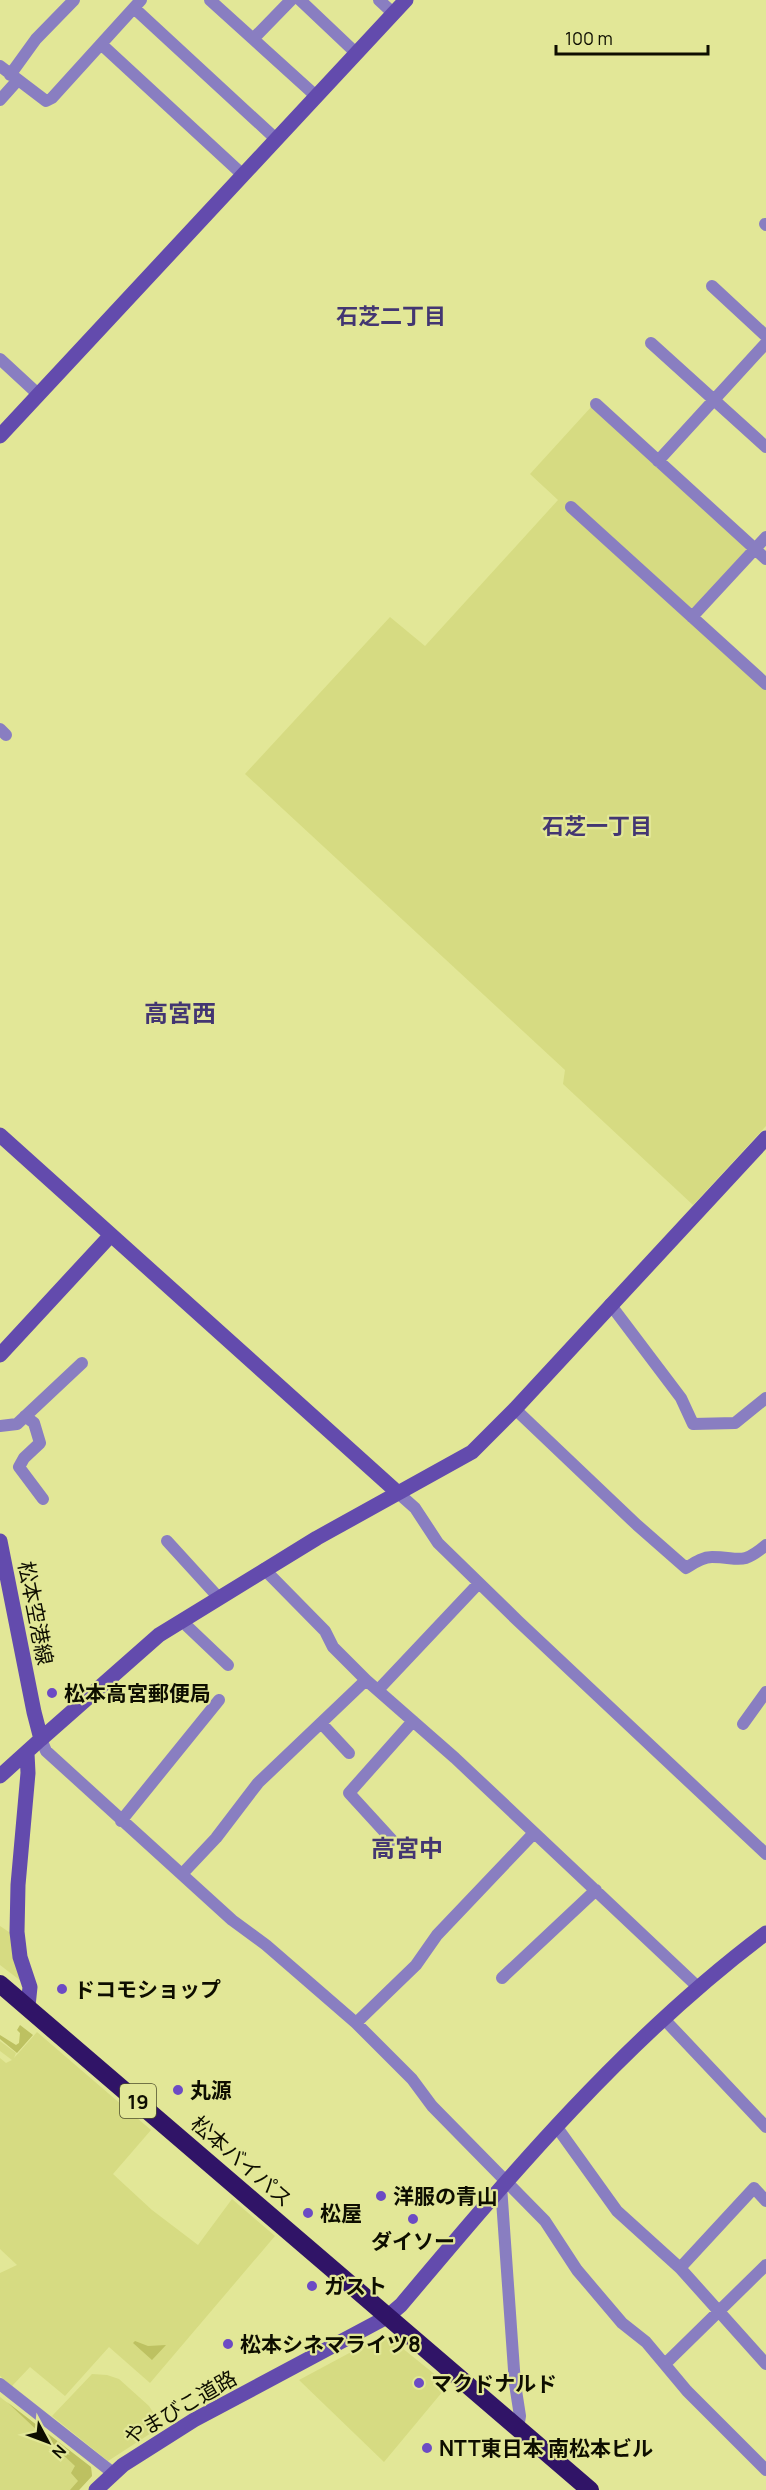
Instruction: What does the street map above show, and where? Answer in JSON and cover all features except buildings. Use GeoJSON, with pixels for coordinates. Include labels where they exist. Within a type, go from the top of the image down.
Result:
{"type":"FeatureCollection","features":[{"type":"Feature","properties":{"kind":"highway","name":"松本バイパス"},"geometry":{"type":"LineString","coordinates":[[0,1984],[590,2490]]}},
{"type":"Feature","properties":{"kind":"street"},"geometry":{"type":"LineString","coordinates":[[0,100],[9,74],[36,39],[74,0]]}},
{"type":"Feature","properties":{"kind":"street"},"geometry":{"type":"LineString","coordinates":[[253,39],[291,0]]}},
{"type":"Feature","properties":{"kind":"street"},"geometry":{"type":"LineString","coordinates":[[300,0],[356,53]]}},
{"type":"Feature","properties":{"kind":"street"},"geometry":{"type":"LineString","coordinates":[[379,0],[393,14]]}},
{"type":"Feature","properties":{"kind":"street"},"geometry":{"type":"LineString","coordinates":[[0,436],[406,0]]}},
{"type":"Feature","properties":{"kind":"street"},"geometry":{"type":"LineString","coordinates":[[217,2],[253,39],[316,96]]}},
{"type":"Feature","properties":{"kind":"street"},"geometry":{"type":"LineString","coordinates":[[9,74],[46,101],[52,98],[138,4],[276,139]]}},
{"type":"Feature","properties":{"kind":"street"},"geometry":{"type":"LineString","coordinates":[[101,44],[243,175]]}},
{"type":"Feature","properties":{"kind":"street"},"geometry":{"type":"LineString","coordinates":[[712,286],[766,336]]}},
{"type":"Feature","properties":{"kind":"street"},"geometry":{"type":"LineString","coordinates":[[651,343],[766,447]]}},
{"type":"Feature","properties":{"kind":"street"},"geometry":{"type":"LineString","coordinates":[[658,461],[766,343]]}},
{"type":"Feature","properties":{"kind":"street"},"geometry":{"type":"LineString","coordinates":[[0,359],[39,395]]}},
{"type":"Feature","properties":{"kind":"street"},"geometry":{"type":"LineString","coordinates":[[596,404],[766,559]]}},
{"type":"Feature","properties":{"kind":"street"},"geometry":{"type":"LineString","coordinates":[[571,507],[766,684]]}},
{"type":"Feature","properties":{"kind":"street"},"geometry":{"type":"LineString","coordinates":[[692,617],[766,537]]}},
{"type":"Feature","properties":{"kind":"street"},"geometry":{"type":"LineString","coordinates":[[0,1135],[415,1508],[438,1543],[766,1854]]}},
{"type":"Feature","properties":{"kind":"street"},"geometry":{"type":"LineString","coordinates":[[0,1776],[159,1635],[264,1569],[397,1492],[472,1452],[515,1409],[766,1138]]}},
{"type":"Feature","properties":{"kind":"street"},"geometry":{"type":"LineString","coordinates":[[0,1355],[111,1235]]}},
{"type":"Feature","properties":{"kind":"street"},"geometry":{"type":"LineString","coordinates":[[610,1304],[681,1398],[693,1424],[735,1423],[766,1398]]}},
{"type":"Feature","properties":{"kind":"street"},"geometry":{"type":"LineString","coordinates":[[0,1426],[17,1424],[82,1363]]}},
{"type":"Feature","properties":{"kind":"street"},"geometry":{"type":"LineString","coordinates":[[515,1409],[637,1525],[686,1568],[702,1559],[712,1557],[735,1561],[753,1555],[766,1545]]}},
{"type":"Feature","properties":{"kind":"street"},"geometry":{"type":"LineString","coordinates":[[26,1416],[34,1423],[40,1443],[24,1458],[19,1467],[43,1499]]}},
{"type":"Feature","properties":{"kind":"street","name":"松本空港線"},"geometry":{"type":"LineString","coordinates":[[0,1541],[41,1740]]}},
{"type":"Feature","properties":{"kind":"street"},"geometry":{"type":"LineString","coordinates":[[167,1541],[219,1598]]}},
{"type":"Feature","properties":{"kind":"street"},"geometry":{"type":"LineString","coordinates":[[264,1569],[325,1631],[333,1647],[366,1680],[596,1890],[699,1988]]}},
{"type":"Feature","properties":{"kind":"street"},"geometry":{"type":"LineString","coordinates":[[378,1690],[479,1583]]}},
{"type":"Feature","properties":{"kind":"street"},"geometry":{"type":"LineString","coordinates":[[188,1627],[228,1665]]}},
{"type":"Feature","properties":{"kind":"street"},"geometry":{"type":"LineString","coordinates":[[183,1873],[216,1838],[258,1783],[366,1680]]}},
{"type":"Feature","properties":{"kind":"street"},"geometry":{"type":"LineString","coordinates":[[743,1724],[766,1692]]}},
{"type":"Feature","properties":{"kind":"street"},"geometry":{"type":"LineString","coordinates":[[121,1821],[219,1700]]}},
{"type":"Feature","properties":{"kind":"street"},"geometry":{"type":"LineString","coordinates":[[392,1840],[349,1793],[413,1721]]}},
{"type":"Feature","properties":{"kind":"street"},"geometry":{"type":"LineString","coordinates":[[321,1723],[349,1753]]}},
{"type":"Feature","properties":{"kind":"street"},"geometry":{"type":"LineString","coordinates":[[41,1740],[46,1751],[121,1821],[183,1873],[232,1920],[266,1945],[356,2023],[412,2079],[432,2106],[504,2184],[545,2221],[600,2298],[665,2364],[687,2391],[766,2470]]}},
{"type":"Feature","properties":{"kind":"street"},"geometry":{"type":"LineString","coordinates":[[27,1753],[28,1773],[18,1885],[17,1932],[20,1957],[30,1987],[28,2006]]}},
{"type":"Feature","properties":{"kind":"street"},"geometry":{"type":"LineString","coordinates":[[356,2023],[416,1965],[437,1935],[534,1833]]}},
{"type":"Feature","properties":{"kind":"street"},"geometry":{"type":"LineString","coordinates":[[502,1978],[596,1890]]}},
{"type":"Feature","properties":{"kind":"street","name":"やまびこ道路"},"geometry":{"type":"LineString","coordinates":[[96,2490],[113,2473],[194,2420],[387,2317],[401,2305],[556,2126],[625,2055],[699,1988],[766,1933]]}},
{"type":"Feature","properties":{"kind":"street"},"geometry":{"type":"LineString","coordinates":[[664,2019],[766,2127]]}},
{"type":"Feature","properties":{"kind":"street"},"geometry":{"type":"LineString","coordinates":[[556,2126],[617,2211],[680,2268],[718,2313],[765,2361]]}},
{"type":"Feature","properties":{"kind":"street"},"geometry":{"type":"LineString","coordinates":[[504,2184],[515,2384],[520,2416],[518,2428]]}},
{"type":"Feature","properties":{"kind":"street"},"geometry":{"type":"LineString","coordinates":[[680,2268],[754,2188],[766,2201]]}},
{"type":"Feature","properties":{"kind":"street"},"geometry":{"type":"LineString","coordinates":[[665,2364],[766,2265]]}},
{"type":"Feature","properties":{"kind":"street"},"geometry":{"type":"LineString","coordinates":[[0,2384],[113,2473]]}},
{"type":"Feature","properties":{"kind":"shaded area"},"geometry":{"type":"Polygon","coordinates":[[[592,406],[747,549],[687,616],[766,689],[766,1126],[693,1205],[563,1084],[565,1070],[245,774],[390,617],[425,646],[558,500],[530,474],[592,406]]]}},
{"type":"Feature","properties":{"kind":"shaded area"},"geometry":{"type":"Polygon","coordinates":[[[0,1926],[12,1934],[21,1981],[0,1965],[0,1926]]]}},
{"type":"Feature","properties":{"kind":"shaded area"},"geometry":{"type":"Polygon","coordinates":[[[20,2025],[33,2035],[17,2053],[0,2039],[0,2035],[16,2045],[19,2043],[20,2033],[17,2030],[20,2025]]]}},
{"type":"Feature","properties":{"kind":"shaded area"},"geometry":{"type":"Polygon","coordinates":[[[37,2032],[151,2130],[113,2174],[152,2210],[198,2245],[232,2199],[275,2236],[150,2383],[109,2347],[65,2396],[30,2367],[12,2386],[0,2376],[0,2273],[17,2265],[0,2249],[0,2058],[6,2063],[12,2060],[0,2051],[0,2041],[16,2053],[14,2058],[37,2032]]]}},
{"type":"Feature","properties":{"kind":"shaded area"},"geometry":{"type":"Polygon","coordinates":[[[386,2335],[448,2385],[384,2462],[299,2380],[386,2335]]]}},
{"type":"Feature","properties":{"kind":"shaded area"},"geometry":{"type":"Polygon","coordinates":[[[135,2341],[148,2346],[166,2345],[152,2360],[133,2343],[135,2341]]]}},
{"type":"Feature","properties":{"kind":"shaded area"},"geometry":{"type":"Polygon","coordinates":[[[92,2374],[119,2379],[149,2406],[162,2426],[108,2461],[52,2416],[92,2374]]]}},
{"type":"Feature","properties":{"kind":"shaded area"},"geometry":{"type":"Polygon","coordinates":[[[0,2397],[91,2467],[92,2476],[79,2490],[0,2490],[0,2397]]]}},
{"type":"Feature","properties":{"kind":"shaded area"},"geometry":{"type":"Polygon","coordinates":[[[7,2402],[91,2467],[92,2476],[79,2490],[70,2490],[78,2481],[71,2473],[75,2466],[7,2402]]]}},
{"type":"Feature","properties":{"kind":"place","name":"松本高宮郵便局"},"geometry":{"type":"Point","coordinates":[52,1693]}},
{"type":"Feature","properties":{"kind":"place","name":"ドコモショップ"},"geometry":{"type":"Point","coordinates":[62,1989]}},
{"type":"Feature","properties":{"kind":"place","name":"丸源"},"geometry":{"type":"Point","coordinates":[178,2090]}},
{"type":"Feature","properties":{"kind":"place","name":"洋服の青山"},"geometry":{"type":"Point","coordinates":[381,2196]}},
{"type":"Feature","properties":{"kind":"place","name":"松屋"},"geometry":{"type":"Point","coordinates":[308,2213]}},
{"type":"Feature","properties":{"kind":"place","name":"ダイソー"},"geometry":{"type":"Point","coordinates":[413,2219]}},
{"type":"Feature","properties":{"kind":"place","name":"ガスト"},"geometry":{"type":"Point","coordinates":[312,2286]}},
{"type":"Feature","properties":{"kind":"place","name":"松本シネマライツ8"},"geometry":{"type":"Point","coordinates":[228,2344]}},
{"type":"Feature","properties":{"kind":"place","name":"マクドナルド"},"geometry":{"type":"Point","coordinates":[419,2383]}},
{"type":"Feature","properties":{"kind":"place","name":"NTT東日本 南松本ビル"},"geometry":{"type":"Point","coordinates":[427,2448]}},
{"type":"Feature","properties":{"kind":"district","name":"石芝二丁目"},"geometry":{"type":"Point","coordinates":[391,316]}},
{"type":"Feature","properties":{"kind":"district","name":"石芝一丁目"},"geometry":{"type":"Point","coordinates":[597,826]}},
{"type":"Feature","properties":{"kind":"district","name":"高宮西"},"geometry":{"type":"Point","coordinates":[180,1012]}},
{"type":"Feature","properties":{"kind":"district","name":"高宮中"},"geometry":{"type":"Point","coordinates":[407,1847]}}]}
